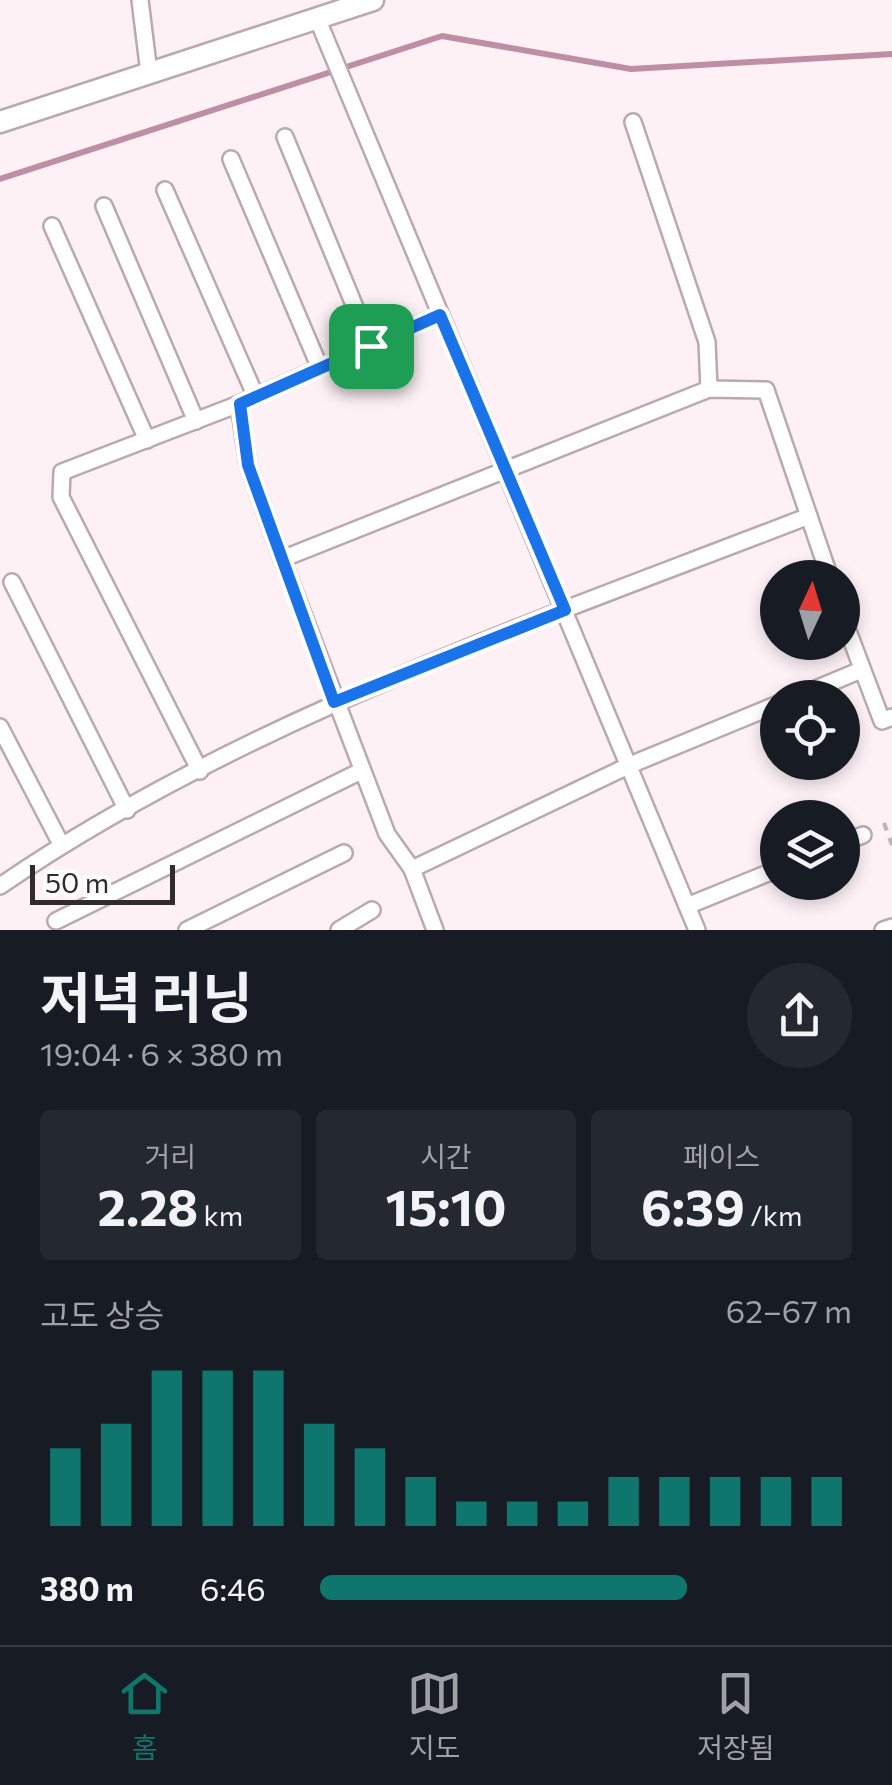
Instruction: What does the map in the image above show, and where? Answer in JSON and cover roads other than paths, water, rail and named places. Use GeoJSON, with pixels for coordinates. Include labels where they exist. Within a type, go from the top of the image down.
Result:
{"type":"FeatureCollection","features":[{"type":"Feature","properties":{"kind":"street"},"geometry":{"type":"LineString","coordinates":[[140,0],[149,73]]}},
{"type":"Feature","properties":{"kind":"street"},"geometry":{"type":"LineString","coordinates":[[0,122],[373,0]]}},
{"type":"Feature","properties":{"kind":"street"},"geometry":{"type":"LineString","coordinates":[[317,18],[696,930]]}},
{"type":"Feature","properties":{"kind":"street"},"geometry":{"type":"LineString","coordinates":[[633,122],[707,342],[708,389]]}},
{"type":"Feature","properties":{"kind":"street"},"geometry":{"type":"LineString","coordinates":[[286,137],[371,346]]}},
{"type":"Feature","properties":{"kind":"street"},"geometry":{"type":"LineString","coordinates":[[231,158],[320,368]]}},
{"type":"Feature","properties":{"kind":"street"},"geometry":{"type":"LineString","coordinates":[[165,190],[256,397]]}},
{"type":"Feature","properties":{"kind":"street"},"geometry":{"type":"LineString","coordinates":[[104,206],[196,421]]}},
{"type":"Feature","properties":{"kind":"street"},"geometry":{"type":"LineString","coordinates":[[52,226],[147,440]]}},
{"type":"Feature","properties":{"kind":"street"},"geometry":{"type":"LineString","coordinates":[[200,772],[61,497],[62,472],[240,404],[440,315]]}},
{"type":"Feature","properties":{"kind":"street"},"geometry":{"type":"LineString","coordinates":[[282,559],[708,389],[766,390],[824,560]]}},
{"type":"Feature","properties":{"kind":"street"},"geometry":{"type":"LineString","coordinates":[[240,404],[248,465],[334,702],[387,834],[412,869],[435,930]]}},
{"type":"Feature","properties":{"kind":"street"},"geometry":{"type":"LineString","coordinates":[[0,886],[61,844],[334,702],[808,516]]}},
{"type":"Feature","properties":{"kind":"street"},"geometry":{"type":"LineString","coordinates":[[12,582],[127,810]]}},
{"type":"Feature","properties":{"kind":"street"},"geometry":{"type":"LineString","coordinates":[[857,660],[882,721],[892,717]]}},
{"type":"Feature","properties":{"kind":"street"},"geometry":{"type":"LineString","coordinates":[[837,680],[861,670]]}},
{"type":"Feature","properties":{"kind":"street"},"geometry":{"type":"LineString","coordinates":[[412,869],[630,766],[760,712]]}},
{"type":"Feature","properties":{"kind":"street"},"geometry":{"type":"LineString","coordinates":[[0,727],[61,844]]}},
{"type":"Feature","properties":{"kind":"street"},"geometry":{"type":"LineString","coordinates":[[56,922],[362,771]]}},
{"type":"Feature","properties":{"kind":"street"},"geometry":{"type":"LineString","coordinates":[[188,930],[344,853]]}},
{"type":"Feature","properties":{"kind":"street"},"geometry":{"type":"LineString","coordinates":[[687,906],[760,876]]}},
{"type":"Feature","properties":{"kind":"street"},"geometry":{"type":"LineString","coordinates":[[339,930],[372,910]]}},
{"type":"Feature","properties":{"kind":"street"},"geometry":{"type":"LineString","coordinates":[[884,930],[892,927]]}},
{"type":"Feature","properties":{"kind":"waterway"},"geometry":{"type":"LineString","coordinates":[[0,179],[442,36],[631,69],[892,54]]}}]}
